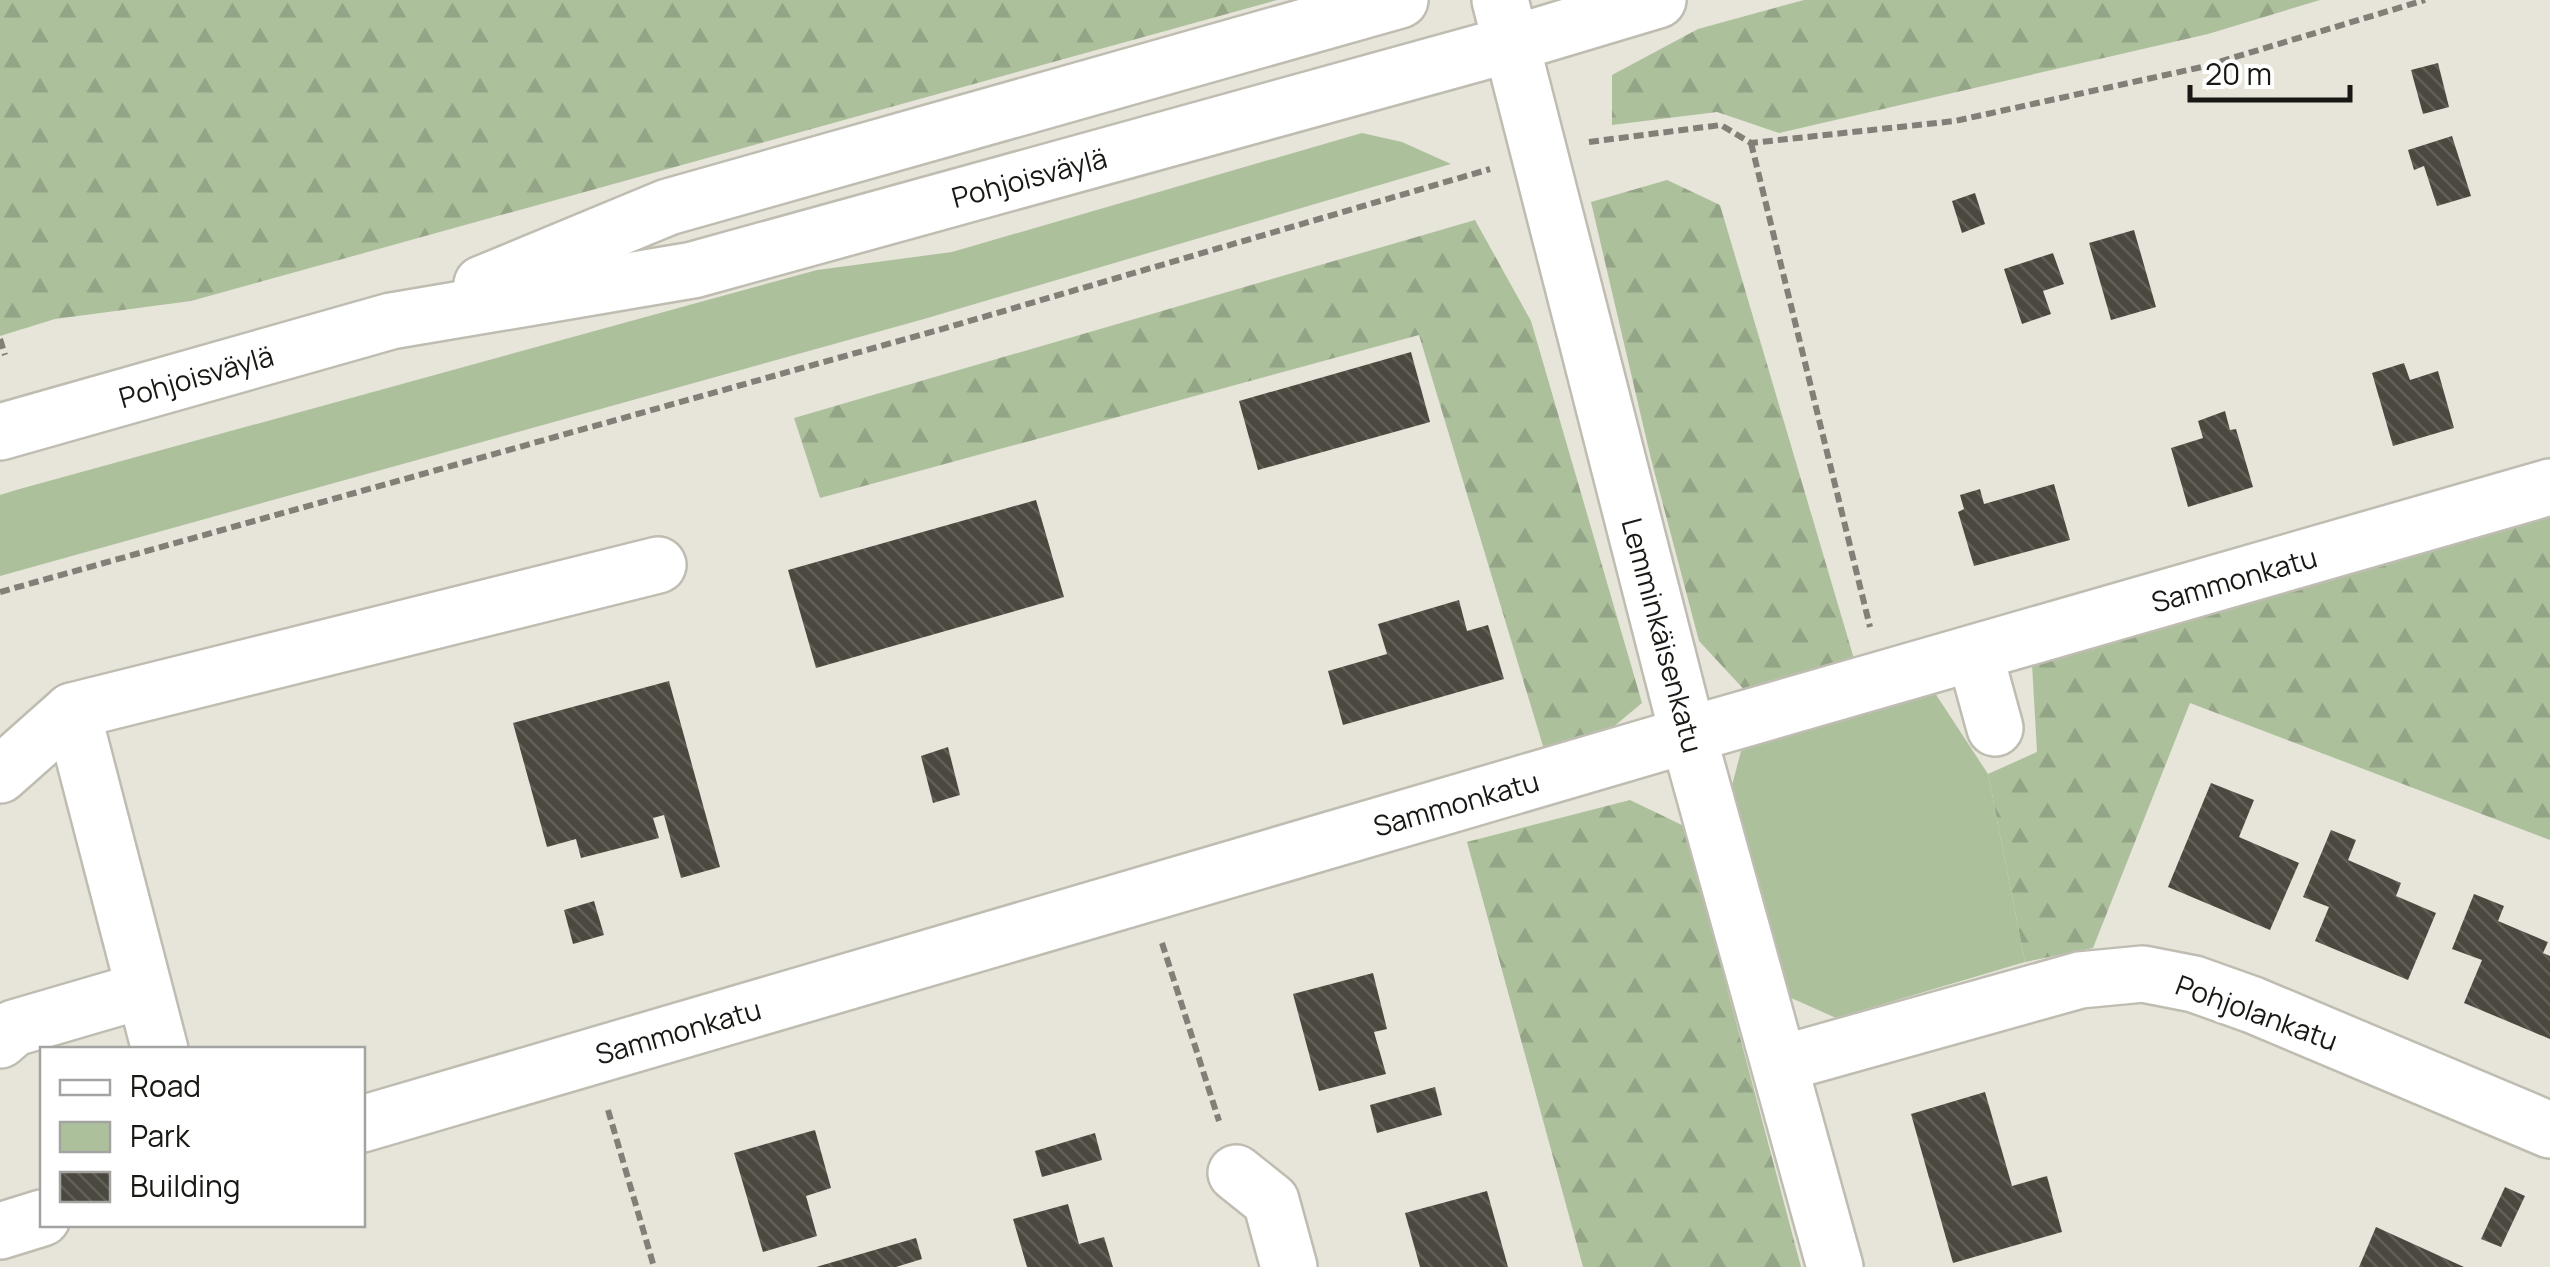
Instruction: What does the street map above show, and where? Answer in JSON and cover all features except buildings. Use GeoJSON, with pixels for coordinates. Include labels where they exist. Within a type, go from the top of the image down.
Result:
{"type":"FeatureCollection","features":[{"type":"Feature","properties":{"kind":"street","name":"Pohjoisväylä"},"geometry":{"type":"LineString","coordinates":[[391,321],[668,207],[1400,0]]}},
{"type":"Feature","properties":{"kind":"street","name":"Pohjoisväylä"},"geometry":{"type":"LineString","coordinates":[[0,432],[391,321],[693,270],[1505,22],[1658,0]]}},
{"type":"Feature","properties":{"kind":"street","name":"Lemminkäisenkatu"},"geometry":{"type":"LineString","coordinates":[[1505,22],[1688,735],[1835,1267]]}},
{"type":"Feature","properties":{"kind":"street","name":"Sammonkatu"},"geometry":{"type":"LineString","coordinates":[[365,1123],[2550,487]]}},
{"type":"Feature","properties":{"kind":"street"},"geometry":{"type":"LineString","coordinates":[[0,775],[72,712],[658,565]]}},
{"type":"Feature","properties":{"kind":"street"},"geometry":{"type":"LineString","coordinates":[[1974,654],[1995,728]]}},
{"type":"Feature","properties":{"kind":"street"},"geometry":{"type":"LineString","coordinates":[[72,712],[159,1047]]}},
{"type":"Feature","properties":{"kind":"street","name":"Pohjolankatu"},"geometry":{"type":"LineString","coordinates":[[1780,1064],[2080,980],[2143,974],[2194,984],[2253,1005],[2550,1130]]}},
{"type":"Feature","properties":{"kind":"street"},"geometry":{"type":"LineString","coordinates":[[0,1040],[14,1028],[144,990]]}},
{"type":"Feature","properties":{"kind":"street"},"geometry":{"type":"LineString","coordinates":[[1236,1172],[1271,1201],[1289,1267]]}},
{"type":"Feature","properties":{"kind":"street"},"geometry":{"type":"LineString","coordinates":[[0,1231],[40,1219]]}},
{"type":"Feature","properties":{"kind":"path"},"geometry":{"type":"LineString","coordinates":[[1601,138],[1721,125],[1752,143],[1974,117],[2202,67],[2425,0]]}},
{"type":"Feature","properties":{"kind":"path"},"geometry":{"type":"LineString","coordinates":[[1752,143],[1883,680]]}},
{"type":"Feature","properties":{"kind":"path"},"geometry":{"type":"LineString","coordinates":[[0,592],[930,332],[1455,179]]}},
{"type":"Feature","properties":{"kind":"path"},"geometry":{"type":"LineString","coordinates":[[0,338],[5,356]]}},
{"type":"Feature","properties":{"kind":"path"},"geometry":{"type":"LineString","coordinates":[[1146,894],[1236,1172]]}},
{"type":"Feature","properties":{"kind":"path"},"geometry":{"type":"LineString","coordinates":[[593,1056],[654,1267]]}},
{"type":"Feature","properties":{"kind":"green space"},"geometry":{"type":"Polygon","coordinates":[[[0,0],[1277,0],[191,301],[55,319],[0,336],[0,0]]]}},
{"type":"Feature","properties":{"kind":"green space"},"geometry":{"type":"Polygon","coordinates":[[[1804,0],[2320,0],[2208,34],[1779,133],[1717,112],[1612,125],[1612,75],[1698,29],[1804,0]]]}},
{"type":"Feature","properties":{"kind":"green space"},"geometry":{"type":"Polygon","coordinates":[[[1362,133],[1402,142],[1451,164],[924,319],[0,576],[0,495],[817,270],[952,252],[1362,133]]]}},
{"type":"Feature","properties":{"kind":"green space"},"geometry":{"type":"Polygon","coordinates":[[[1667,180],[1720,205],[1857,669],[1750,696],[1699,641],[1651,459],[1591,202],[1667,180]]]}},
{"type":"Feature","properties":{"kind":"green space"},"geometry":{"type":"Polygon","coordinates":[[[1475,220],[1531,321],[1642,703],[1595,742],[1546,756],[1419,335],[820,498],[794,418],[1475,220]]]}},
{"type":"Feature","properties":{"kind":"green space"},"geometry":{"type":"Polygon","coordinates":[[[2550,509],[2550,840],[2190,703],[2093,948],[2025,962],[1988,774],[2037,752],[2032,664],[2550,509]]]}},
{"type":"Feature","properties":{"kind":"green space"},"geometry":{"type":"Polygon","coordinates":[[[1933,690],[1988,774],[2025,962],[1836,1018],[1789,997],[1730,793],[1741,751],[1768,734],[1933,690]]]}},
{"type":"Feature","properties":{"kind":"green space"},"geometry":{"type":"Polygon","coordinates":[[[1630,800],[1684,826],[1801,1267],[1583,1267],[1467,842],[1630,800]]]}}]}
